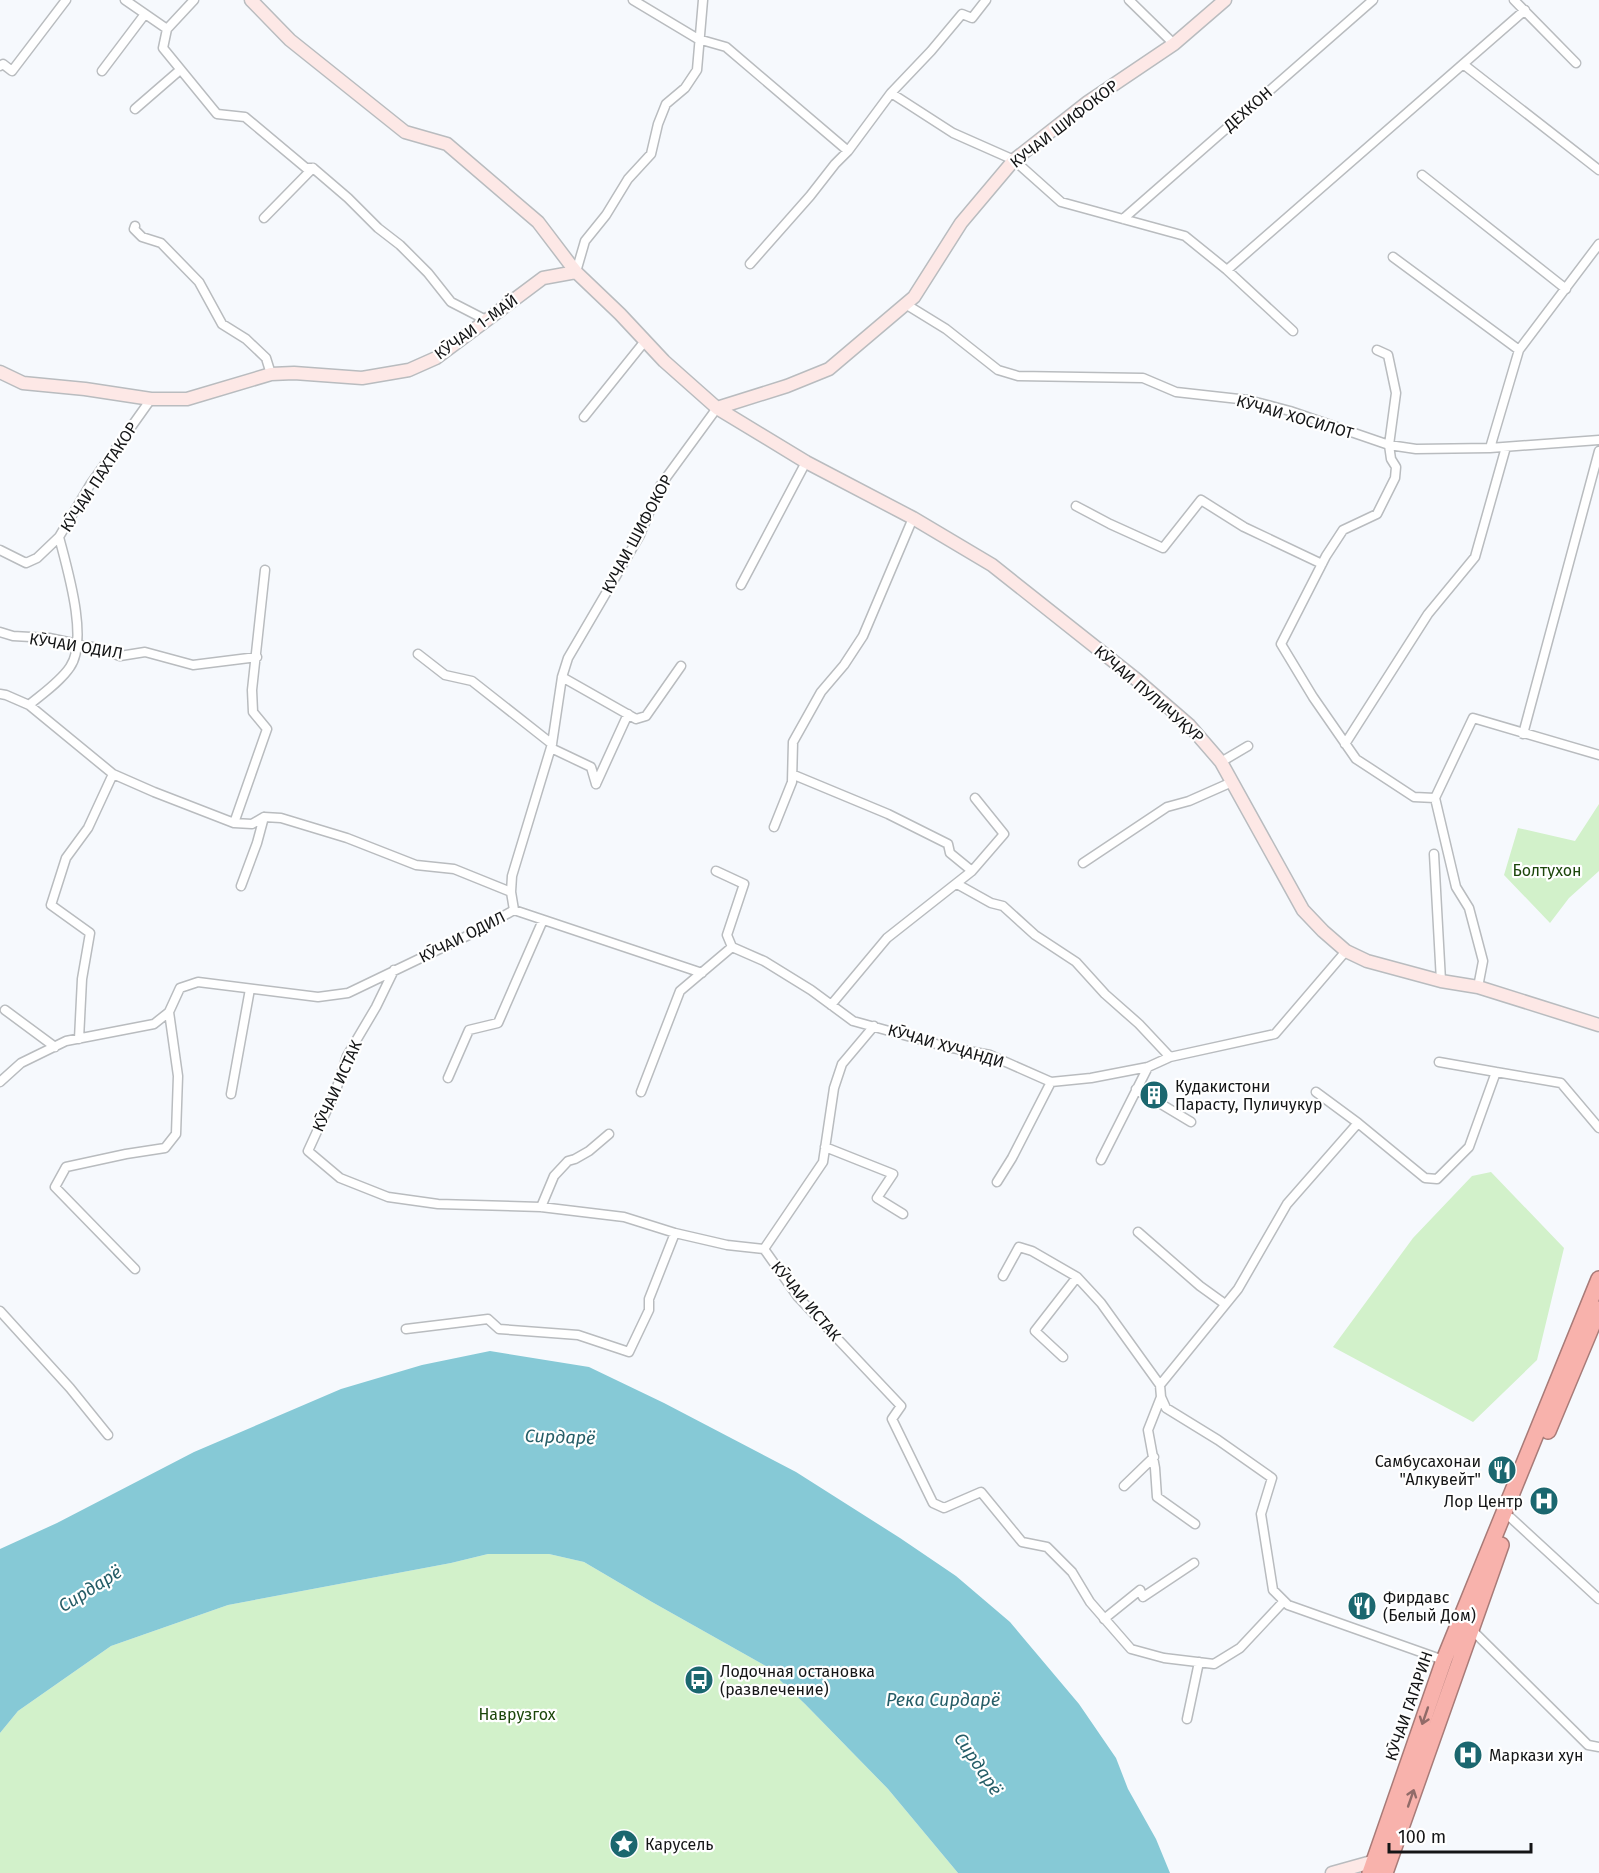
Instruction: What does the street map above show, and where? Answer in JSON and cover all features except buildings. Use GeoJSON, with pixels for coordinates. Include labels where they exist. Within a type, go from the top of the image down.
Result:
{"type":"FeatureCollection","features":[{"type":"Feature","properties":{"kind":"highway","name":"КӮЧАИ ГАГАРИН"},"geometry":{"type":"LineString","coordinates":[[1377,1869],[1380,1846],[1599,1279]]}},
{"type":"Feature","properties":{"kind":"highway","name":"КӮЧАИ ГАГАРИН"},"geometry":{"type":"LineString","coordinates":[[1377,1869],[1451,1663],[1471,1629],[1511,1518],[1599,1309]]}},
{"type":"Feature","properties":{"kind":"street"},"geometry":{"type":"LineString","coordinates":[[0,66],[3,64],[12,71],[66,0]]}},
{"type":"Feature","properties":{"kind":"street"},"geometry":{"type":"LineString","coordinates":[[125,0],[166,29]]}},
{"type":"Feature","properties":{"kind":"street"},"geometry":{"type":"LineString","coordinates":[[194,0],[166,29],[164,48],[218,114],[245,117],[306,168],[313,168],[429,273],[451,302],[486,320]]}},
{"type":"Feature","properties":{"kind":"street","name":"КӮЧАИ ПУЛИЧУҚУР"},"geometry":{"type":"LineString","coordinates":[[251,0],[290,40],[405,132],[447,144],[538,222],[576,272],[664,362],[717,408],[806,462],[913,518],[992,565],[1189,725],[1221,762],[1303,910],[1346,951],[1367,961],[1441,981],[1478,987],[1599,1025]]}},
{"type":"Feature","properties":{"kind":"street"},"geometry":{"type":"LineString","coordinates":[[633,0],[698,39],[726,47],[848,151]]}},
{"type":"Feature","properties":{"kind":"street"},"geometry":{"type":"LineString","coordinates":[[576,272],[585,242],[606,215],[628,179],[651,154],[658,124],[666,104],[685,88],[697,70],[703,0]]}},
{"type":"Feature","properties":{"kind":"street"},"geometry":{"type":"LineString","coordinates":[[750,264],[848,151],[891,93],[962,14],[972,18],[986,0]]}},
{"type":"Feature","properties":{"kind":"street"},"geometry":{"type":"LineString","coordinates":[[1129,0],[1174,44]]}},
{"type":"Feature","properties":{"kind":"street","name":"КУЧАИ ШИФОКОР"},"geometry":{"type":"LineString","coordinates":[[511,892],[512,876],[552,746],[562,677],[568,658],[640,535],[660,486],[717,408],[787,386],[829,369],[907,305],[961,223],[1014,160],[1088,102],[1174,44],[1225,0]]}},
{"type":"Feature","properties":{"kind":"street","name":"ДЕХКОН"},"geometry":{"type":"LineString","coordinates":[[1123,219],[1373,0]]}},
{"type":"Feature","properties":{"kind":"street"},"geometry":{"type":"LineString","coordinates":[[1514,0],[1576,63]]}},
{"type":"Feature","properties":{"kind":"street"},"geometry":{"type":"LineString","coordinates":[[1227,270],[1526,10]]}},
{"type":"Feature","properties":{"kind":"street"},"geometry":{"type":"LineString","coordinates":[[102,71],[145,14]]}},
{"type":"Feature","properties":{"kind":"street"},"geometry":{"type":"LineString","coordinates":[[1463,64],[1599,170]]}},
{"type":"Feature","properties":{"kind":"street"},"geometry":{"type":"LineString","coordinates":[[135,110],[180,70]]}},
{"type":"Feature","properties":{"kind":"street"},"geometry":{"type":"LineString","coordinates":[[891,93],[953,133],[1014,160],[1061,202],[1185,236],[1227,270],[1293,331]]}},
{"type":"Feature","properties":{"kind":"street"},"geometry":{"type":"LineString","coordinates":[[264,218],[313,168]]}},
{"type":"Feature","properties":{"kind":"street"},"geometry":{"type":"LineString","coordinates":[[1422,175],[1566,289]]}},
{"type":"Feature","properties":{"kind":"street"},"geometry":{"type":"LineString","coordinates":[[135,226],[134,230],[142,237],[161,243],[199,282],[222,324],[246,339],[266,358],[271,374]]}},
{"type":"Feature","properties":{"kind":"street"},"geometry":{"type":"LineString","coordinates":[[1490,448],[1519,350],[1599,244]]}},
{"type":"Feature","properties":{"kind":"street"},"geometry":{"type":"LineString","coordinates":[[1393,257],[1519,350]]}},
{"type":"Feature","properties":{"kind":"street","name":"КӮЧАИ 1-МАЙ"},"geometry":{"type":"LineString","coordinates":[[0,372],[22,383],[152,399],[187,399],[271,374],[294,373],[362,378],[409,370],[436,358],[543,278],[576,272]]}},
{"type":"Feature","properties":{"kind":"street","name":"КӮЧАИ ХОСИЛОТ"},"geometry":{"type":"LineString","coordinates":[[907,305],[946,329],[998,370],[1018,376],[1143,378],[1176,392],[1258,402],[1389,445],[1416,449],[1490,448],[1599,440]]}},
{"type":"Feature","properties":{"kind":"street"},"geometry":{"type":"LineString","coordinates":[[584,417],[645,341]]}},
{"type":"Feature","properties":{"kind":"street"},"geometry":{"type":"LineString","coordinates":[[1377,350],[1388,355],[1396,393],[1389,445],[1395,467],[1395,478],[1377,514],[1343,530],[1322,564],[1281,644],[1313,697],[1356,759],[1414,797],[1435,798]]}},
{"type":"Feature","properties":{"kind":"street","name":"КӮЧАИ ПАХТАКОР"},"geometry":{"type":"LineString","coordinates":[[30,705],[69,669],[75,658],[77,645],[74,601],[60,537],[90,485],[152,399]]}},
{"type":"Feature","properties":{"kind":"street"},"geometry":{"type":"LineString","coordinates":[[1345,744],[1428,614],[1475,557],[1506,447]]}},
{"type":"Feature","properties":{"kind":"street"},"geometry":{"type":"LineString","coordinates":[[1523,734],[1599,451]]}},
{"type":"Feature","properties":{"kind":"street"},"geometry":{"type":"LineString","coordinates":[[741,585],[806,462]]}},
{"type":"Feature","properties":{"kind":"street"},"geometry":{"type":"LineString","coordinates":[[1076,506],[1162,548],[1201,500],[1244,527],[1322,564]]}},
{"type":"Feature","properties":{"kind":"street"},"geometry":{"type":"LineString","coordinates":[[774,827],[794,775],[793,742],[821,692],[844,666],[863,636],[913,518]]}},
{"type":"Feature","properties":{"kind":"street"},"geometry":{"type":"LineString","coordinates":[[0,550],[26,563],[37,558],[60,537]]}},
{"type":"Feature","properties":{"kind":"street"},"geometry":{"type":"LineString","coordinates":[[0,694],[30,705],[113,774],[234,823],[267,729],[253,712],[252,690],[265,570]]}},
{"type":"Feature","properties":{"kind":"street","name":"КӮЧАИ ОДИЛ"},"geometry":{"type":"LineString","coordinates":[[0,632],[13,636],[49,638],[97,648],[120,656],[145,652],[193,665],[257,657]]}},
{"type":"Feature","properties":{"kind":"street"},"geometry":{"type":"LineString","coordinates":[[418,654],[445,675],[472,681],[552,746],[591,767],[596,784],[628,714]]}},
{"type":"Feature","properties":{"kind":"street"},"geometry":{"type":"LineString","coordinates":[[562,677],[636,719],[646,716],[681,666]]}},
{"type":"Feature","properties":{"kind":"street"},"geometry":{"type":"LineString","coordinates":[[1478,987],[1484,962],[1469,908],[1456,887],[1435,798],[1473,718],[1599,755]]}},
{"type":"Feature","properties":{"kind":"street"},"geometry":{"type":"LineString","coordinates":[[1221,762],[1248,746]]}},
{"type":"Feature","properties":{"kind":"street"},"geometry":{"type":"LineString","coordinates":[[78,1039],[82,980],[90,933],[51,905],[66,858],[88,828],[113,774]]}},
{"type":"Feature","properties":{"kind":"street"},"geometry":{"type":"LineString","coordinates":[[794,775],[888,814],[948,844],[950,853],[972,871]]}},
{"type":"Feature","properties":{"kind":"street"},"geometry":{"type":"LineString","coordinates":[[1083,863],[1167,807],[1189,801],[1232,782]]}},
{"type":"Feature","properties":{"kind":"street"},"geometry":{"type":"LineString","coordinates":[[831,1005],[887,938],[972,871],[1004,834],[975,798]]}},
{"type":"Feature","properties":{"kind":"street"},"geometry":{"type":"LineString","coordinates":[[241,886],[258,843],[264,817]]}},
{"type":"Feature","properties":{"kind":"street","name":"КӮЧАИ ОДИЛ"},"geometry":{"type":"LineString","coordinates":[[169,1012],[180,988],[198,982],[318,997],[348,993],[471,934],[514,910],[511,892],[454,869],[416,865],[347,838],[281,818],[264,817],[252,824],[234,823]]}},
{"type":"Feature","properties":{"kind":"street"},"geometry":{"type":"LineString","coordinates":[[1434,854],[1441,981]]}},
{"type":"Feature","properties":{"kind":"street"},"geometry":{"type":"LineString","coordinates":[[641,1092],[680,991],[732,947],[727,935],[744,884],[716,871]]}},
{"type":"Feature","properties":{"kind":"street"},"geometry":{"type":"LineString","coordinates":[[957,884],[991,903],[1003,906],[1035,935],[1076,962],[1170,1058]]}},
{"type":"Feature","properties":{"kind":"street"},"geometry":{"type":"LineString","coordinates":[[514,910],[702,973]]}},
{"type":"Feature","properties":{"kind":"street"},"geometry":{"type":"LineString","coordinates":[[448,1078],[469,1030],[498,1023],[543,920]]}},
{"type":"Feature","properties":{"kind":"street","name":"КӮЧАИ ХУҶАНДИ"},"geometry":{"type":"LineString","coordinates":[[732,947],[764,961],[811,990],[853,1021],[947,1047],[990,1055],[1051,1082],[1091,1078],[1148,1067],[1170,1058],[1275,1034],[1346,951]]}},
{"type":"Feature","properties":{"kind":"street","name":"КӮЧАИ ИСТАК"},"geometry":{"type":"LineString","coordinates":[[394,970],[376,1007],[347,1056],[336,1090],[308,1151],[340,1178],[388,1197],[438,1204],[541,1207],[624,1217],[675,1233],[727,1245],[764,1249],[798,1297],[901,1406],[892,1419],[933,1503],[944,1508],[981,1492],[1022,1542],[1047,1547],[1072,1572],[1090,1602],[1131,1649],[1164,1658],[1214,1664],[1239,1648],[1284,1601]]}},
{"type":"Feature","properties":{"kind":"street"},"geometry":{"type":"LineString","coordinates":[[231,1094],[250,989]]}},
{"type":"Feature","properties":{"kind":"street"},"geometry":{"type":"LineString","coordinates":[[5,1010],[55,1047]]}},
{"type":"Feature","properties":{"kind":"street"},"geometry":{"type":"LineString","coordinates":[[0,1082],[21,1063],[66,1041],[154,1024],[169,1012]]}},
{"type":"Feature","properties":{"kind":"street"},"geometry":{"type":"LineString","coordinates":[[135,1269],[55,1187],[66,1167],[165,1148],[176,1134],[178,1076],[169,1012]]}},
{"type":"Feature","properties":{"kind":"street"},"geometry":{"type":"LineString","coordinates":[[764,1249],[823,1162],[834,1088],[842,1064],[874,1026]]}},
{"type":"Feature","properties":{"kind":"street"},"geometry":{"type":"LineString","coordinates":[[1439,1062],[1561,1083],[1599,1128]]}},
{"type":"Feature","properties":{"kind":"street"},"geometry":{"type":"LineString","coordinates":[[1101,1160],[1148,1067]]}},
{"type":"Feature","properties":{"kind":"street"},"geometry":{"type":"LineString","coordinates":[[1316,1092],[1425,1178],[1437,1179],[1469,1148],[1496,1072]]}},
{"type":"Feature","properties":{"kind":"street"},"geometry":{"type":"LineString","coordinates":[[997,1182],[1051,1082]]}},
{"type":"Feature","properties":{"kind":"street"},"geometry":{"type":"LineString","coordinates":[[1136,1089],[1191,1122]]}},
{"type":"Feature","properties":{"kind":"street"},"geometry":{"type":"LineString","coordinates":[[1160,1385],[1238,1289],[1287,1204],[1358,1123]]}},
{"type":"Feature","properties":{"kind":"street"},"geometry":{"type":"LineString","coordinates":[[541,1207],[554,1176],[568,1161],[589,1151],[609,1134]]}},
{"type":"Feature","properties":{"kind":"street"},"geometry":{"type":"LineString","coordinates":[[825,1147],[893,1174],[877,1198],[903,1214]]}},
{"type":"Feature","properties":{"kind":"street"},"geometry":{"type":"LineString","coordinates":[[1138,1232],[1200,1286],[1225,1304]]}},
{"type":"Feature","properties":{"kind":"street"},"geometry":{"type":"LineString","coordinates":[[406,1329],[488,1319],[500,1329],[578,1335],[629,1352],[649,1310],[649,1299],[675,1233]]}},
{"type":"Feature","properties":{"kind":"street"},"geometry":{"type":"LineString","coordinates":[[1003,1276],[1019,1248],[1032,1251],[1077,1277],[1101,1303],[1160,1385],[1161,1397],[1166,1408],[1218,1440],[1272,1478],[1262,1514],[1274,1590],[1288,1605],[1451,1663]]}},
{"type":"Feature","properties":{"kind":"street"},"geometry":{"type":"LineString","coordinates":[[1063,1357],[1035,1331],[1077,1277]]}},
{"type":"Feature","properties":{"kind":"street"},"geometry":{"type":"LineString","coordinates":[[0,1311],[108,1434]]}},
{"type":"Feature","properties":{"kind":"street"},"geometry":{"type":"LineString","coordinates":[[1161,1397],[1148,1430],[1154,1457],[1157,1497],[1195,1524]]}},
{"type":"Feature","properties":{"kind":"street"},"geometry":{"type":"LineString","coordinates":[[1124,1486],[1154,1457]]}},
{"type":"Feature","properties":{"kind":"street"},"geometry":{"type":"LineString","coordinates":[[1511,1518],[1599,1599]]}},
{"type":"Feature","properties":{"kind":"street"},"geometry":{"type":"LineString","coordinates":[[1104,1619],[1140,1590],[1143,1597],[1194,1563]]}},
{"type":"Feature","properties":{"kind":"street"},"geometry":{"type":"LineString","coordinates":[[1471,1629],[1588,1745],[1599,1747]]}},
{"type":"Feature","properties":{"kind":"street"},"geometry":{"type":"LineString","coordinates":[[1187,1719],[1199,1662]]}},
{"type":"Feature","properties":{"kind":"street"},"geometry":{"type":"LineString","coordinates":[[1332,1873],[1377,1869]]}},
{"type":"Feature","properties":{"kind":"green space","name":"Болтухон"},"geometry":{"type":"Polygon","coordinates":[[[1599,804],[1599,871],[1569,898],[1550,923],[1504,875],[1518,828],[1575,841],[1599,804]]]}},
{"type":"Feature","properties":{"kind":"green space"},"geometry":{"type":"Polygon","coordinates":[[[1491,1172],[1564,1248],[1537,1360],[1473,1422],[1333,1347],[1413,1238],[1472,1176],[1491,1172]]]}},
{"type":"Feature","properties":{"kind":"green space","name":"Наврузгох"},"geometry":{"type":"Polygon","coordinates":[[[488,1554],[549,1554],[584,1562],[764,1665],[888,1789],[958,1873],[0,1873],[0,1733],[18,1711],[111,1646],[228,1605],[488,1554]]]}},
{"type":"Feature","properties":{"kind":"water","name":"Река Сирдарё"},"geometry":{"type":"Polygon","coordinates":[[[490,1351],[589,1367],[664,1403],[796,1472],[956,1576],[1010,1622],[1079,1704],[1116,1758],[1128,1789],[1156,1839],[1170,1873],[958,1873],[888,1789],[764,1665],[584,1562],[549,1554],[488,1554],[228,1605],[111,1646],[18,1711],[0,1733],[0,1549],[57,1523],[194,1452],[341,1389],[422,1365],[490,1351]]]}},
{"type":"Feature","properties":{"kind":"place","name":"Кудакистони Парасту, Пуличукур"},"geometry":{"type":"Point","coordinates":[1154,1095]}},
{"type":"Feature","properties":{"kind":"place","name":"Самбусахонаи \"Алкувейт\""},"geometry":{"type":"Point","coordinates":[1502,1470]}},
{"type":"Feature","properties":{"kind":"place","name":"Лор Центр"},"geometry":{"type":"Point","coordinates":[1544,1501]}},
{"type":"Feature","properties":{"kind":"place","name":"Фирдавс (Белый Дом)"},"geometry":{"type":"Point","coordinates":[1362,1606]}},
{"type":"Feature","properties":{"kind":"place","name":"Лодочная остановка (развлечение)"},"geometry":{"type":"Point","coordinates":[699,1680]}},
{"type":"Feature","properties":{"kind":"place","name":"Маркази хун"},"geometry":{"type":"Point","coordinates":[1468,1755]}},
{"type":"Feature","properties":{"kind":"place","name":"Карусель"},"geometry":{"type":"Point","coordinates":[624,1844]}},
{"type":"Feature","properties":{"kind":"water label","name":"Сирдарё"},"geometry":{"type":"Point","coordinates":[560,1437]}},
{"type":"Feature","properties":{"kind":"water label","name":"Сирдарё"},"geometry":{"type":"Point","coordinates":[90,1589]}},
{"type":"Feature","properties":{"kind":"water label","name":"Сирдарё"},"geometry":{"type":"Point","coordinates":[978,1764]}}]}
